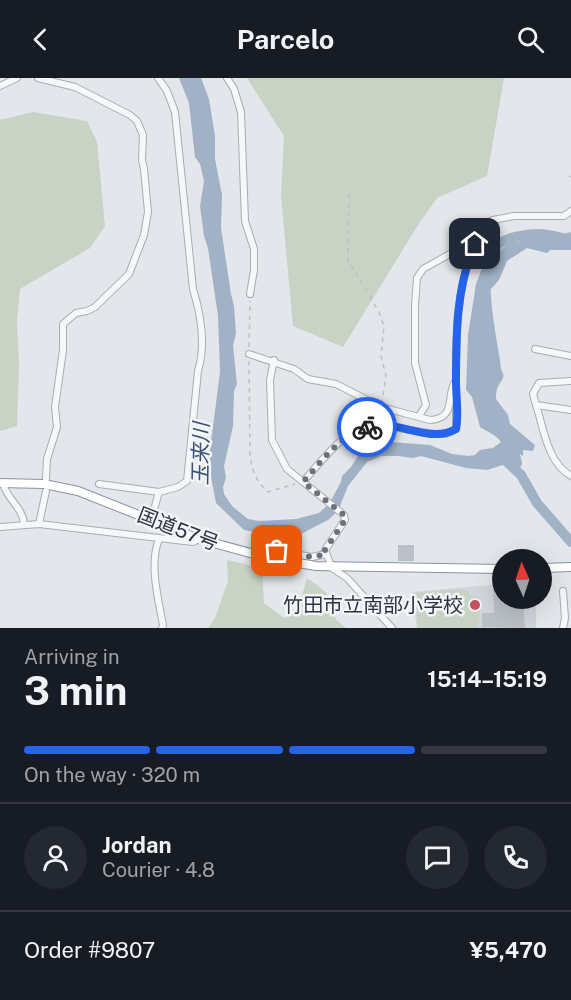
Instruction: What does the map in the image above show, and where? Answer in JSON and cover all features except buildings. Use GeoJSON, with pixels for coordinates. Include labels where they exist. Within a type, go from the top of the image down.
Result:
{"type":"FeatureCollection","features":[{"type":"Feature","properties":{"kind":"highway","name":"国道57号"},"geometry":{"type":"LineString","coordinates":[[1,483],[44,484],[78,491],[199,539],[265,557],[332,568],[492,569]]}},
{"type":"Feature","properties":{"kind":"highway"},"geometry":{"type":"LineString","coordinates":[[552,568],[571,567]]}},
{"type":"Feature","properties":{"kind":"street"},"geometry":{"type":"LineString","coordinates":[[0,86],[17,78]]}},
{"type":"Feature","properties":{"kind":"street"},"geometry":{"type":"LineString","coordinates":[[38,78],[75,87],[130,115],[137,121],[143,135],[142,160],[148,212],[144,235],[129,274],[94,307],[76,314],[63,324],[63,350],[55,407],[57,427],[47,459],[46,478]]}},
{"type":"Feature","properties":{"kind":"street"},"geometry":{"type":"LineString","coordinates":[[99,484],[159,492],[178,487],[187,481],[198,371],[201,362],[201,334],[199,309],[193,289],[175,112],[159,78]]}},
{"type":"Feature","properties":{"kind":"street"},"geometry":{"type":"LineString","coordinates":[[226,78],[234,89],[241,112],[245,221],[254,249],[250,294]]}},
{"type":"Feature","properties":{"kind":"street"},"geometry":{"type":"LineString","coordinates":[[419,416],[426,405],[415,363],[415,305],[417,278],[423,269],[457,250],[466,238],[480,226],[493,220],[514,216],[564,216],[571,211]]}},
{"type":"Feature","properties":{"kind":"street"},"geometry":{"type":"LineString","coordinates":[[305,483],[339,441],[372,425],[435,434],[446,434],[456,429],[459,307],[465,273],[475,244]]}},
{"type":"Feature","properties":{"kind":"street"},"geometry":{"type":"LineString","coordinates":[[535,349],[571,356]]}},
{"type":"Feature","properties":{"kind":"street"},"geometry":{"type":"LineString","coordinates":[[249,354],[274,360],[294,369],[308,379],[336,384],[381,407],[430,420],[445,415],[450,406],[456,380]]}},
{"type":"Feature","properties":{"kind":"street"},"geometry":{"type":"LineString","coordinates":[[274,360],[270,380],[272,440],[287,469],[341,512],[345,520],[325,550],[332,568],[347,578],[392,628]]}},
{"type":"Feature","properties":{"kind":"street"},"geometry":{"type":"LineString","coordinates":[[571,381],[539,383],[533,394],[555,462],[571,476]]}},
{"type":"Feature","properties":{"kind":"street"},"geometry":{"type":"LineString","coordinates":[[536,405],[571,410]]}},
{"type":"Feature","properties":{"kind":"street"},"geometry":{"type":"LineString","coordinates":[[1,483],[22,514],[24,525]]}},
{"type":"Feature","properties":{"kind":"street"},"geometry":{"type":"LineString","coordinates":[[39,524],[46,491]]}},
{"type":"Feature","properties":{"kind":"street"},"geometry":{"type":"LineString","coordinates":[[151,520],[159,492]]}},
{"type":"Feature","properties":{"kind":"street"},"geometry":{"type":"LineString","coordinates":[[0,527],[39,524],[159,539],[193,542],[199,539]]}},
{"type":"Feature","properties":{"kind":"street"},"geometry":{"type":"LineString","coordinates":[[159,539],[155,549],[155,562],[162,628]]}},
{"type":"Feature","properties":{"kind":"street"},"geometry":{"type":"LineString","coordinates":[[277,551],[312,557],[326,554]]}},
{"type":"Feature","properties":{"kind":"street"},"geometry":{"type":"LineString","coordinates":[[563,591],[568,608],[563,628]]}},
{"type":"Feature","properties":{"kind":"path"},"geometry":{"type":"LineString","coordinates":[[349,194],[348,260],[379,312],[384,326],[381,356],[386,376],[381,407]]}},
{"type":"Feature","properties":{"kind":"path"},"geometry":{"type":"LineString","coordinates":[[250,294],[249,455],[252,470],[259,484],[268,492],[305,483]]}},
{"type":"Feature","properties":{"kind":"shaded area","name":"竹田市立南部小学校"},"geometry":{"type":"Polygon","coordinates":[[[492,585],[492,609],[536,609],[536,628],[417,628],[412,592],[492,585]]]}},
{"type":"Feature","properties":{"kind":"green space"},"geometry":{"type":"Polygon","coordinates":[[[247,78],[504,78],[487,176],[437,198],[343,347],[293,326],[281,196],[284,136],[247,78]]]}},
{"type":"Feature","properties":{"kind":"green space"},"geometry":{"type":"Polygon","coordinates":[[[33,112],[87,121],[97,142],[105,226],[90,248],[20,289],[17,321],[19,364],[17,426],[0,431],[0,120],[33,112]]]}},
{"type":"Feature","properties":{"kind":"green space"},"geometry":{"type":"Polygon","coordinates":[[[227,560],[246,564],[262,571],[264,603],[284,618],[298,610],[307,578],[328,595],[336,620],[346,628],[208,628],[215,618],[228,581],[227,560]]]}},
{"type":"Feature","properties":{"kind":"green space"},"geometry":{"type":"Polygon","coordinates":[[[464,589],[472,596],[479,596],[480,612],[477,628],[418,628],[413,593],[464,589]]]}},
{"type":"Feature","properties":{"kind":"water"},"geometry":{"type":"Polygon","coordinates":[[[179,78],[201,78],[209,99],[215,136],[215,159],[222,195],[221,228],[234,306],[236,333],[233,345],[237,384],[234,391],[233,426],[224,466],[226,478],[223,487],[224,494],[232,506],[248,519],[259,521],[296,519],[319,513],[329,504],[342,476],[364,447],[374,443],[430,445],[452,454],[469,456],[475,455],[480,450],[493,448],[501,442],[480,427],[472,397],[466,390],[468,335],[476,284],[482,268],[512,240],[518,242],[531,236],[544,239],[571,232],[571,250],[550,250],[547,253],[527,248],[507,261],[499,280],[490,290],[485,312],[491,325],[492,365],[499,366],[503,376],[497,389],[496,399],[508,415],[510,424],[535,445],[533,451],[523,450],[523,456],[518,453],[506,464],[487,470],[466,468],[421,456],[413,458],[381,456],[367,462],[348,486],[338,511],[328,520],[299,535],[280,537],[244,530],[216,503],[210,472],[210,450],[220,372],[218,316],[200,206],[204,181],[200,164],[195,157],[189,103],[179,78]]]}},
{"type":"Feature","properties":{"kind":"waterway","name":"玉来川"},"geometry":{"type":"LineString","coordinates":[[496,379],[486,291],[488,264],[492,253],[499,244],[524,235],[543,234],[571,240]]}},
{"type":"Feature","properties":{"kind":"waterway","name":"玉来川"},"geometry":{"type":"LineString","coordinates":[[500,455],[517,463],[512,444]]}},
{"type":"Feature","properties":{"kind":"waterway"},"geometry":{"type":"LineString","coordinates":[[506,461],[521,475],[537,503],[571,542]]}},
{"type":"Feature","properties":{"kind":"way so far"},"geometry":{"type":"LineString","coordinates":[[277,551],[312,557],[326,554],[325,550],[345,520],[344,515],[303,482],[339,441],[367,427]]}},
{"type":"Feature","properties":{"kind":"place","name":"竹田市立南部小学校"},"geometry":{"type":"Point","coordinates":[475,605]}},
{"type":"Feature","properties":{"kind":"route"},"geometry":{"type":"LineString","coordinates":[[367,427],[378,424],[435,434],[446,434],[456,429],[456,342],[459,307],[465,273],[475,244]]}}]}
